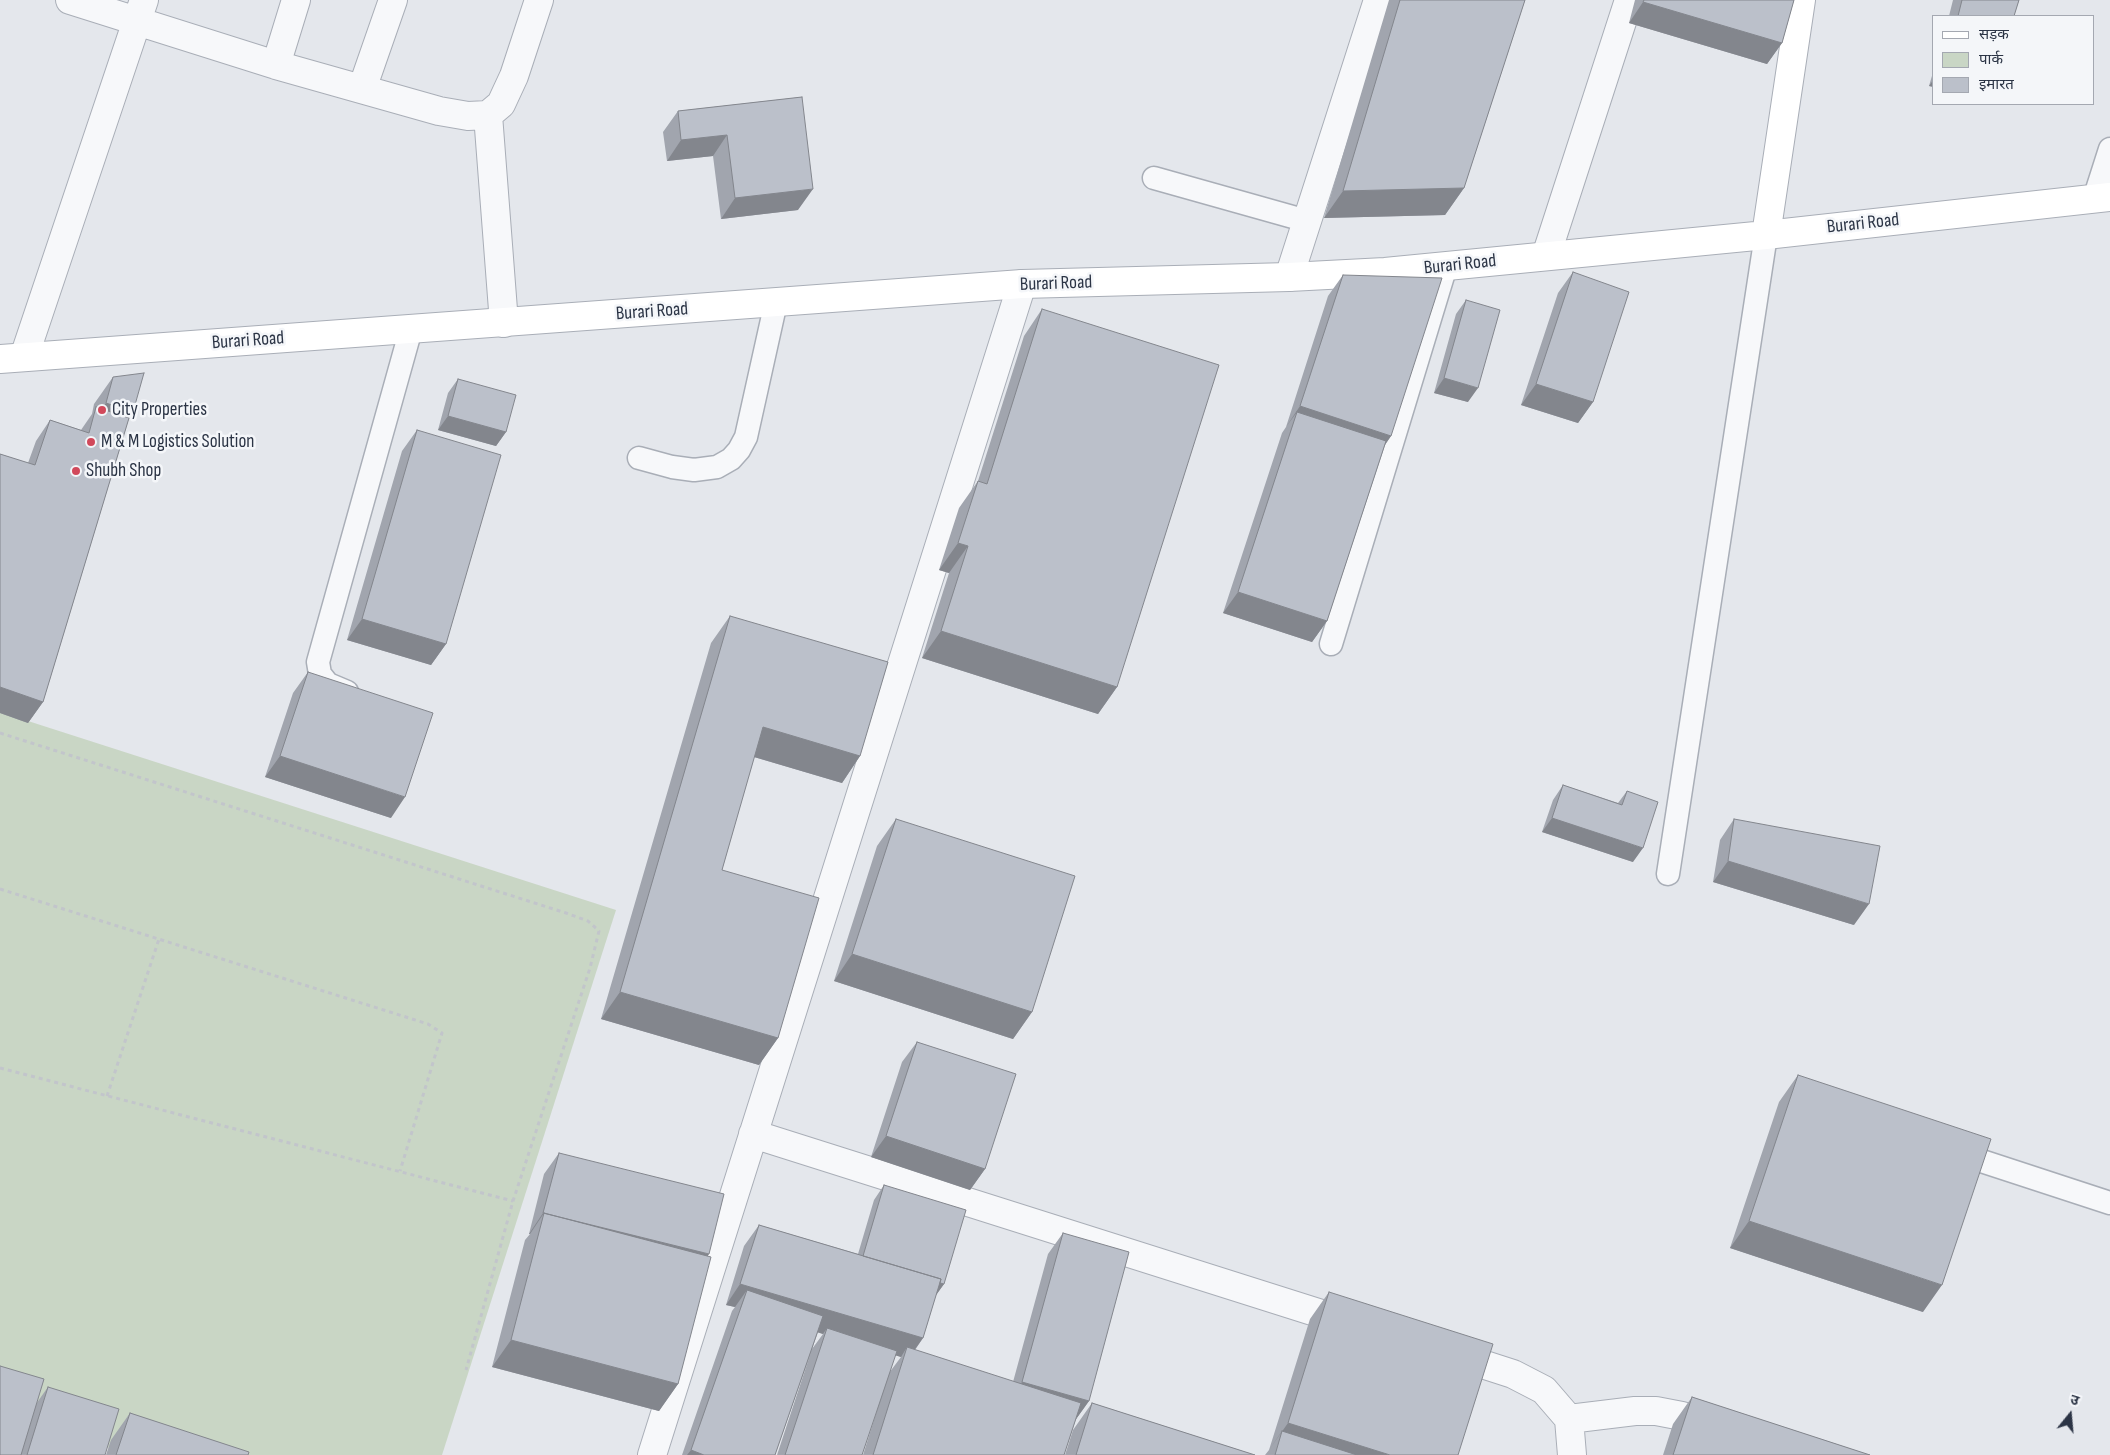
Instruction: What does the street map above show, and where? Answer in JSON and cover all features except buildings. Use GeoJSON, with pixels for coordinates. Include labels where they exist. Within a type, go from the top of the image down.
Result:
{"type":"FeatureCollection","features":[{"type":"Feature","properties":{"kind":"main road"},"geometry":{"type":"LineString","coordinates":[[1766,235],[1801,0]]}},
{"type":"Feature","properties":{"kind":"main road","name":"Burari Road"},"geometry":{"type":"LineString","coordinates":[[12,358],[1022,284],[1289,277],[1384,272],[1766,235],[2102,198]]}},
{"type":"Feature","properties":{"kind":"street"},"geometry":{"type":"LineString","coordinates":[[70,0],[141,11],[276,65],[439,111],[468,116],[488,115],[501,104],[514,76],[539,0]]}},
{"type":"Feature","properties":{"kind":"street"},"geometry":{"type":"LineString","coordinates":[[276,65],[296,0]]}},
{"type":"Feature","properties":{"kind":"street"},"geometry":{"type":"LineString","coordinates":[[362,89],[393,0]]}},
{"type":"Feature","properties":{"kind":"street"},"geometry":{"type":"LineString","coordinates":[[1289,277],[1378,0]]}},
{"type":"Feature","properties":{"kind":"street"},"geometry":{"type":"LineString","coordinates":[[1546,256],[1629,0]]}},
{"type":"Feature","properties":{"kind":"street"},"geometry":{"type":"LineString","coordinates":[[12,358],[141,11]]}},
{"type":"Feature","properties":{"kind":"street"},"geometry":{"type":"LineString","coordinates":[[488,115],[504,322]]}},
{"type":"Feature","properties":{"kind":"street"},"geometry":{"type":"LineString","coordinates":[[652,1455],[1022,284]]}},
{"type":"Feature","properties":{"kind":"street"},"geometry":{"type":"LineString","coordinates":[[753,1134],[1371,1329]]}},
{"type":"Feature","properties":{"kind":"street"},"geometry":{"type":"LineString","coordinates":[[1428,1347],[1513,1374],[1544,1390],[1569,1419],[1572,1455]]}},
{"type":"Feature","properties":{"kind":"street"},"geometry":{"type":"LineString","coordinates":[[1569,1419],[1635,1411],[1656,1411],[1682,1416],[1737,1434]]}},
{"type":"Feature","properties":{"kind":"lane"},"geometry":{"type":"LineString","coordinates":[[2102,198],[2110,149]]}},
{"type":"Feature","properties":{"kind":"lane"},"geometry":{"type":"LineString","coordinates":[[1154,178],[1307,221]]}},
{"type":"Feature","properties":{"kind":"lane"},"geometry":{"type":"LineString","coordinates":[[1668,874],[1766,235]]}},
{"type":"Feature","properties":{"kind":"lane"},"geometry":{"type":"LineString","coordinates":[[1331,644],[1446,266]]}},
{"type":"Feature","properties":{"kind":"lane"},"geometry":{"type":"LineString","coordinates":[[639,458],[672,467],[694,470],[718,467],[731,459],[739,450],[746,437],[776,302]]}},
{"type":"Feature","properties":{"kind":"lane"},"geometry":{"type":"LineString","coordinates":[[369,700],[328,684],[320,674],[318,662],[411,329]]}},
{"type":"Feature","properties":{"kind":"lane"},"geometry":{"type":"LineString","coordinates":[[1930,1144],[2110,1203]]}},
{"type":"Feature","properties":{"kind":"path"},"geometry":{"type":"LineString","coordinates":[[0,733],[588,921],[599,931],[590,968],[513,1201],[466,1370]]}},
{"type":"Feature","properties":{"kind":"path"},"geometry":{"type":"LineString","coordinates":[[0,890],[428,1024],[442,1033],[400,1171]]}},
{"type":"Feature","properties":{"kind":"path"},"geometry":{"type":"LineString","coordinates":[[106,1096],[159,939]]}},
{"type":"Feature","properties":{"kind":"path"},"geometry":{"type":"LineString","coordinates":[[0,1068],[513,1201]]}},
{"type":"Feature","properties":{"kind":"green space"},"geometry":{"type":"Polygon","coordinates":[[[0,712],[616,910],[442,1455],[130,1455],[0,1410],[0,712]]]}},
{"type":"Feature","properties":{"kind":"place","name":"City Properties"},"geometry":{"type":"Point","coordinates":[102,410]}},
{"type":"Feature","properties":{"kind":"place","name":"M & M Logistics Solution"},"geometry":{"type":"Point","coordinates":[91,442]}},
{"type":"Feature","properties":{"kind":"place","name":"Shubh Shop"},"geometry":{"type":"Point","coordinates":[76,471]}}]}
